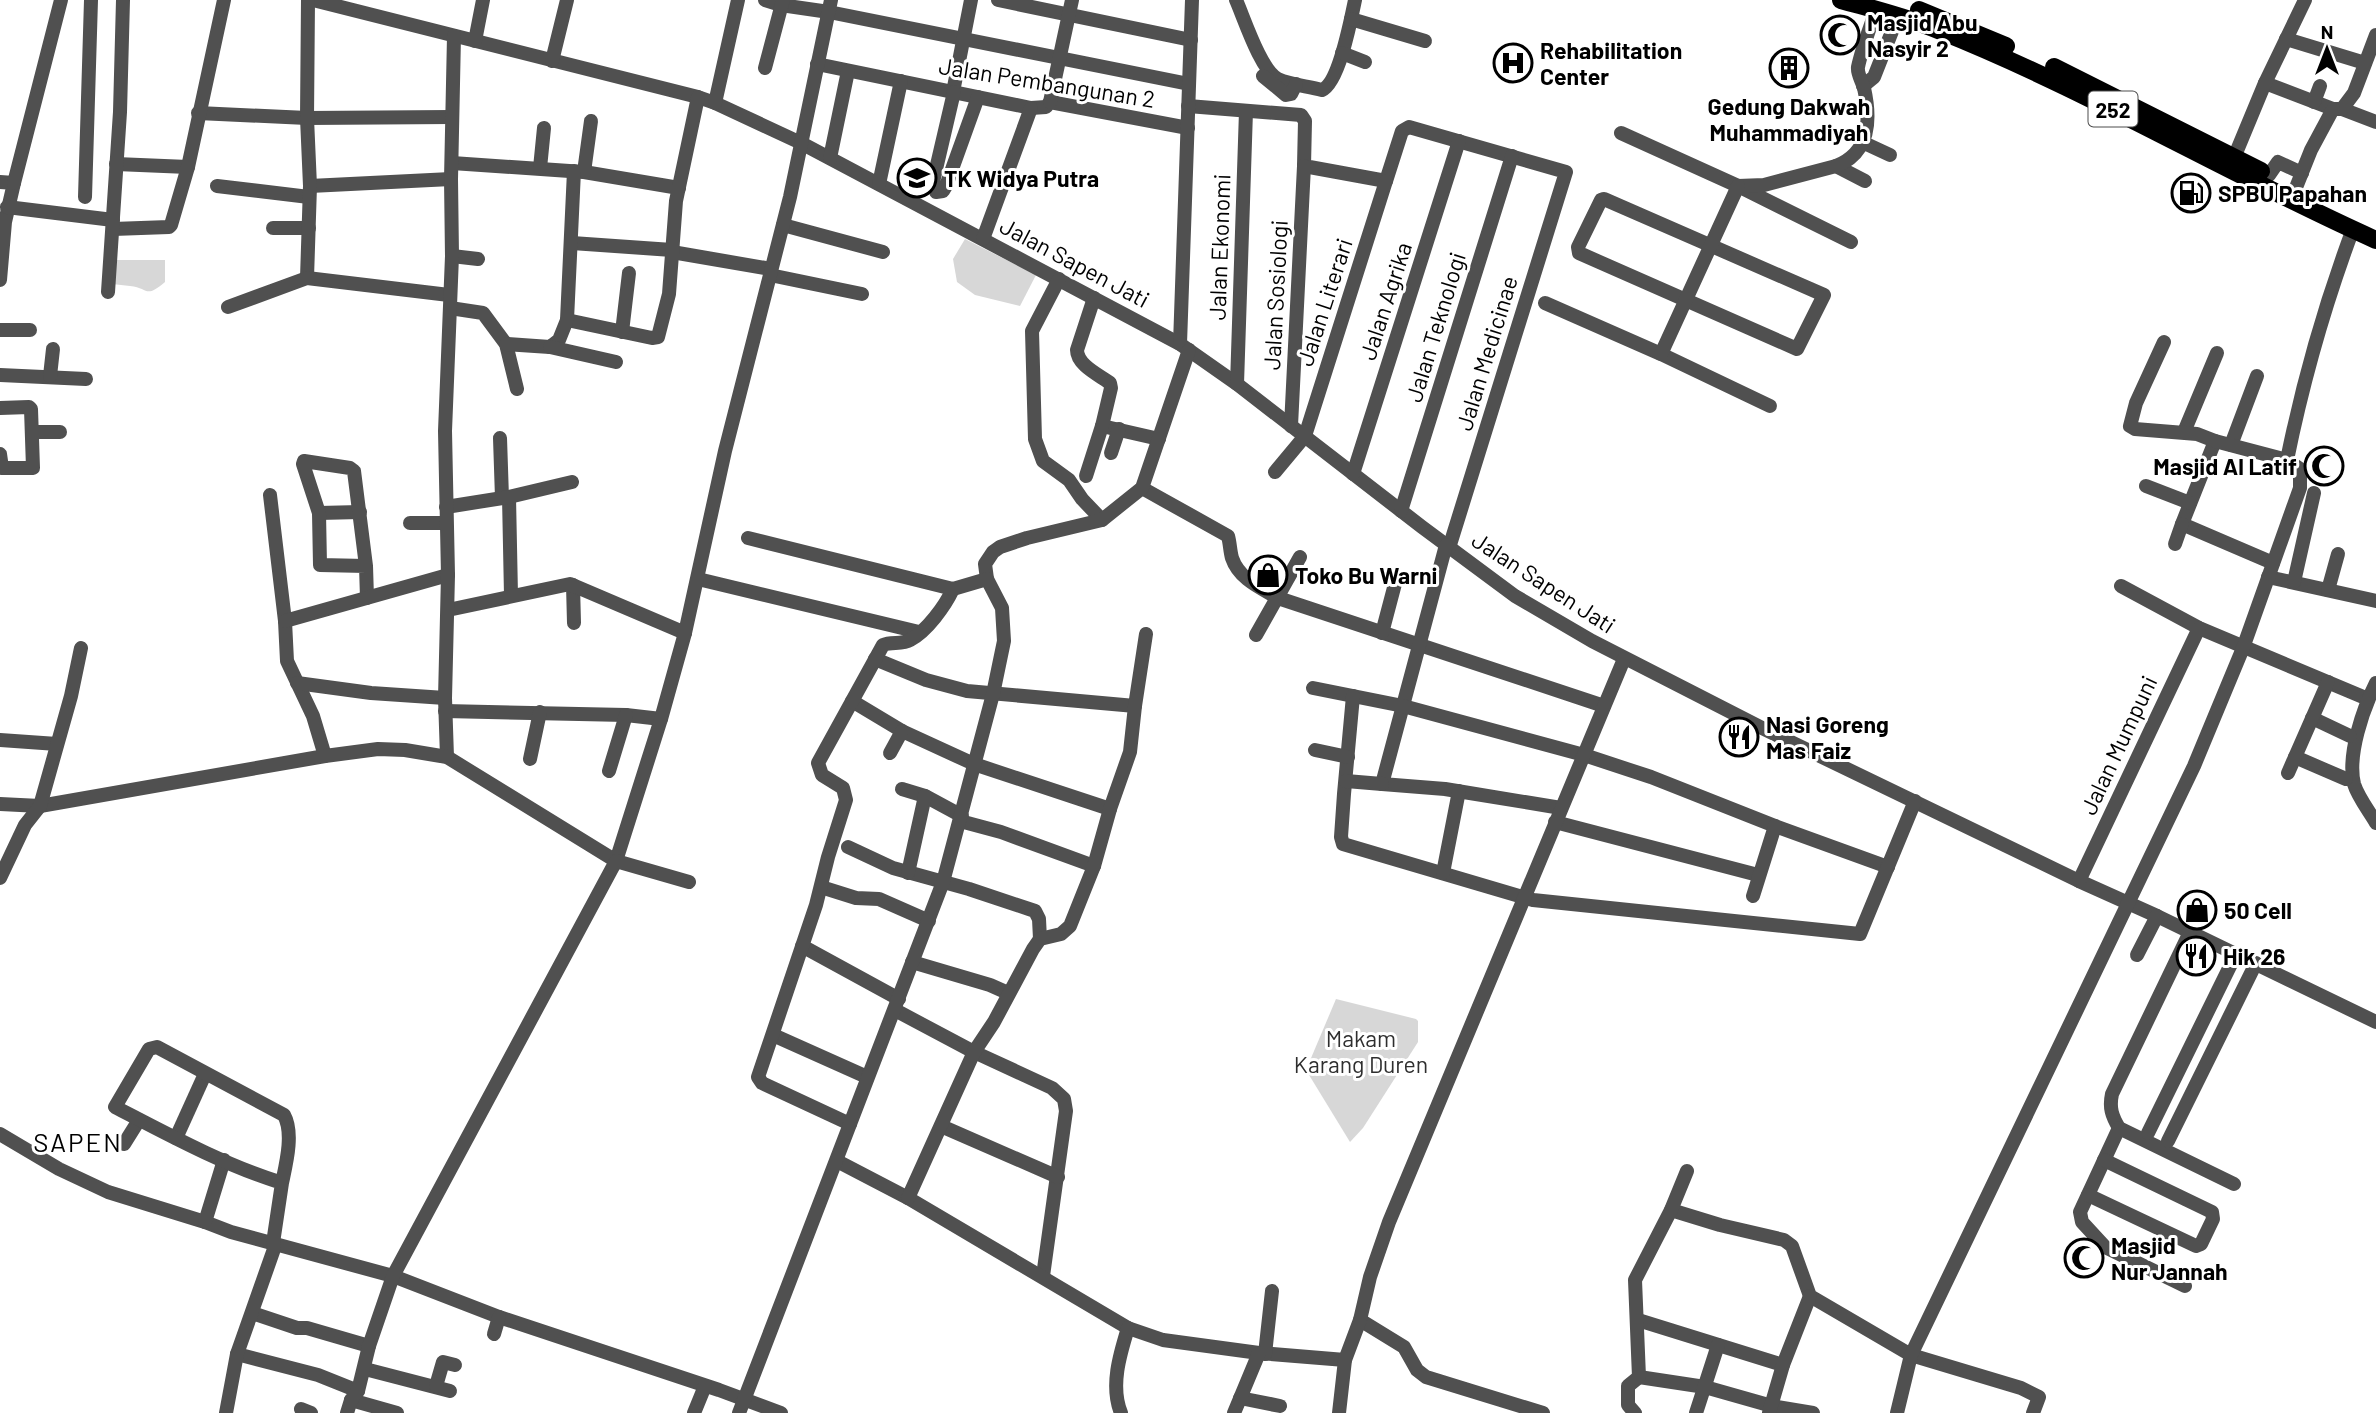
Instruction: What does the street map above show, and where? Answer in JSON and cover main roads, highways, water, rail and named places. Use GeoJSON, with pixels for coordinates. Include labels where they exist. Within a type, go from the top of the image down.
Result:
{"type":"FeatureCollection","features":[{"type":"Feature","properties":{"kind":"main road","name":"252"},"geometry":{"type":"LineString","coordinates":[[1841,0],[1881,5],[1945,19],[2048,64],[2232,162],[2296,187],[2376,227]]}},
{"type":"Feature","properties":{"kind":"main road","name":"252"},"geometry":{"type":"LineString","coordinates":[[1881,5],[1898,16],[1936,29],[2052,78],[2232,162],[2296,187],[2353,229],[2376,240]]}},
{"type":"Feature","properties":{"kind":"place","name":"Masjid Abu Nasyir 2"},"geometry":{"type":"Point","coordinates":[1840,35]}},
{"type":"Feature","properties":{"kind":"place","name":"Rehabilitation Center"},"geometry":{"type":"Point","coordinates":[1513,63]}},
{"type":"Feature","properties":{"kind":"place","name":"Gedung Dakwah Muhammadiyah"},"geometry":{"type":"Point","coordinates":[1789,68]}},
{"type":"Feature","properties":{"kind":"place","name":"TK Widya Putra"},"geometry":{"type":"Point","coordinates":[917,178]}},
{"type":"Feature","properties":{"kind":"place","name":"SPBU Papahan"},"geometry":{"type":"Point","coordinates":[2191,193]}},
{"type":"Feature","properties":{"kind":"place","name":"Masjid Al Latif"},"geometry":{"type":"Point","coordinates":[2324,466]}},
{"type":"Feature","properties":{"kind":"place","name":"Toko Bu Warni"},"geometry":{"type":"Point","coordinates":[1268,575]}},
{"type":"Feature","properties":{"kind":"place","name":"Nasi Goreng Mas Faiz"},"geometry":{"type":"Point","coordinates":[1739,737]}},
{"type":"Feature","properties":{"kind":"place","name":"50 Cell"},"geometry":{"type":"Point","coordinates":[2197,910]}},
{"type":"Feature","properties":{"kind":"place","name":"Hik 26"},"geometry":{"type":"Point","coordinates":[2196,956]}},
{"type":"Feature","properties":{"kind":"place","name":"Masjid Nur Jannah"},"geometry":{"type":"Point","coordinates":[2084,1258]}},
{"type":"Feature","properties":{"kind":"district","name":"SAPEN"},"geometry":{"type":"Point","coordinates":[78,1141]}},
{"type":"Feature","properties":{"kind":"park label","name":"Makam Karang Duren"},"geometry":{"type":"Point","coordinates":[1361,1051]}}]}
